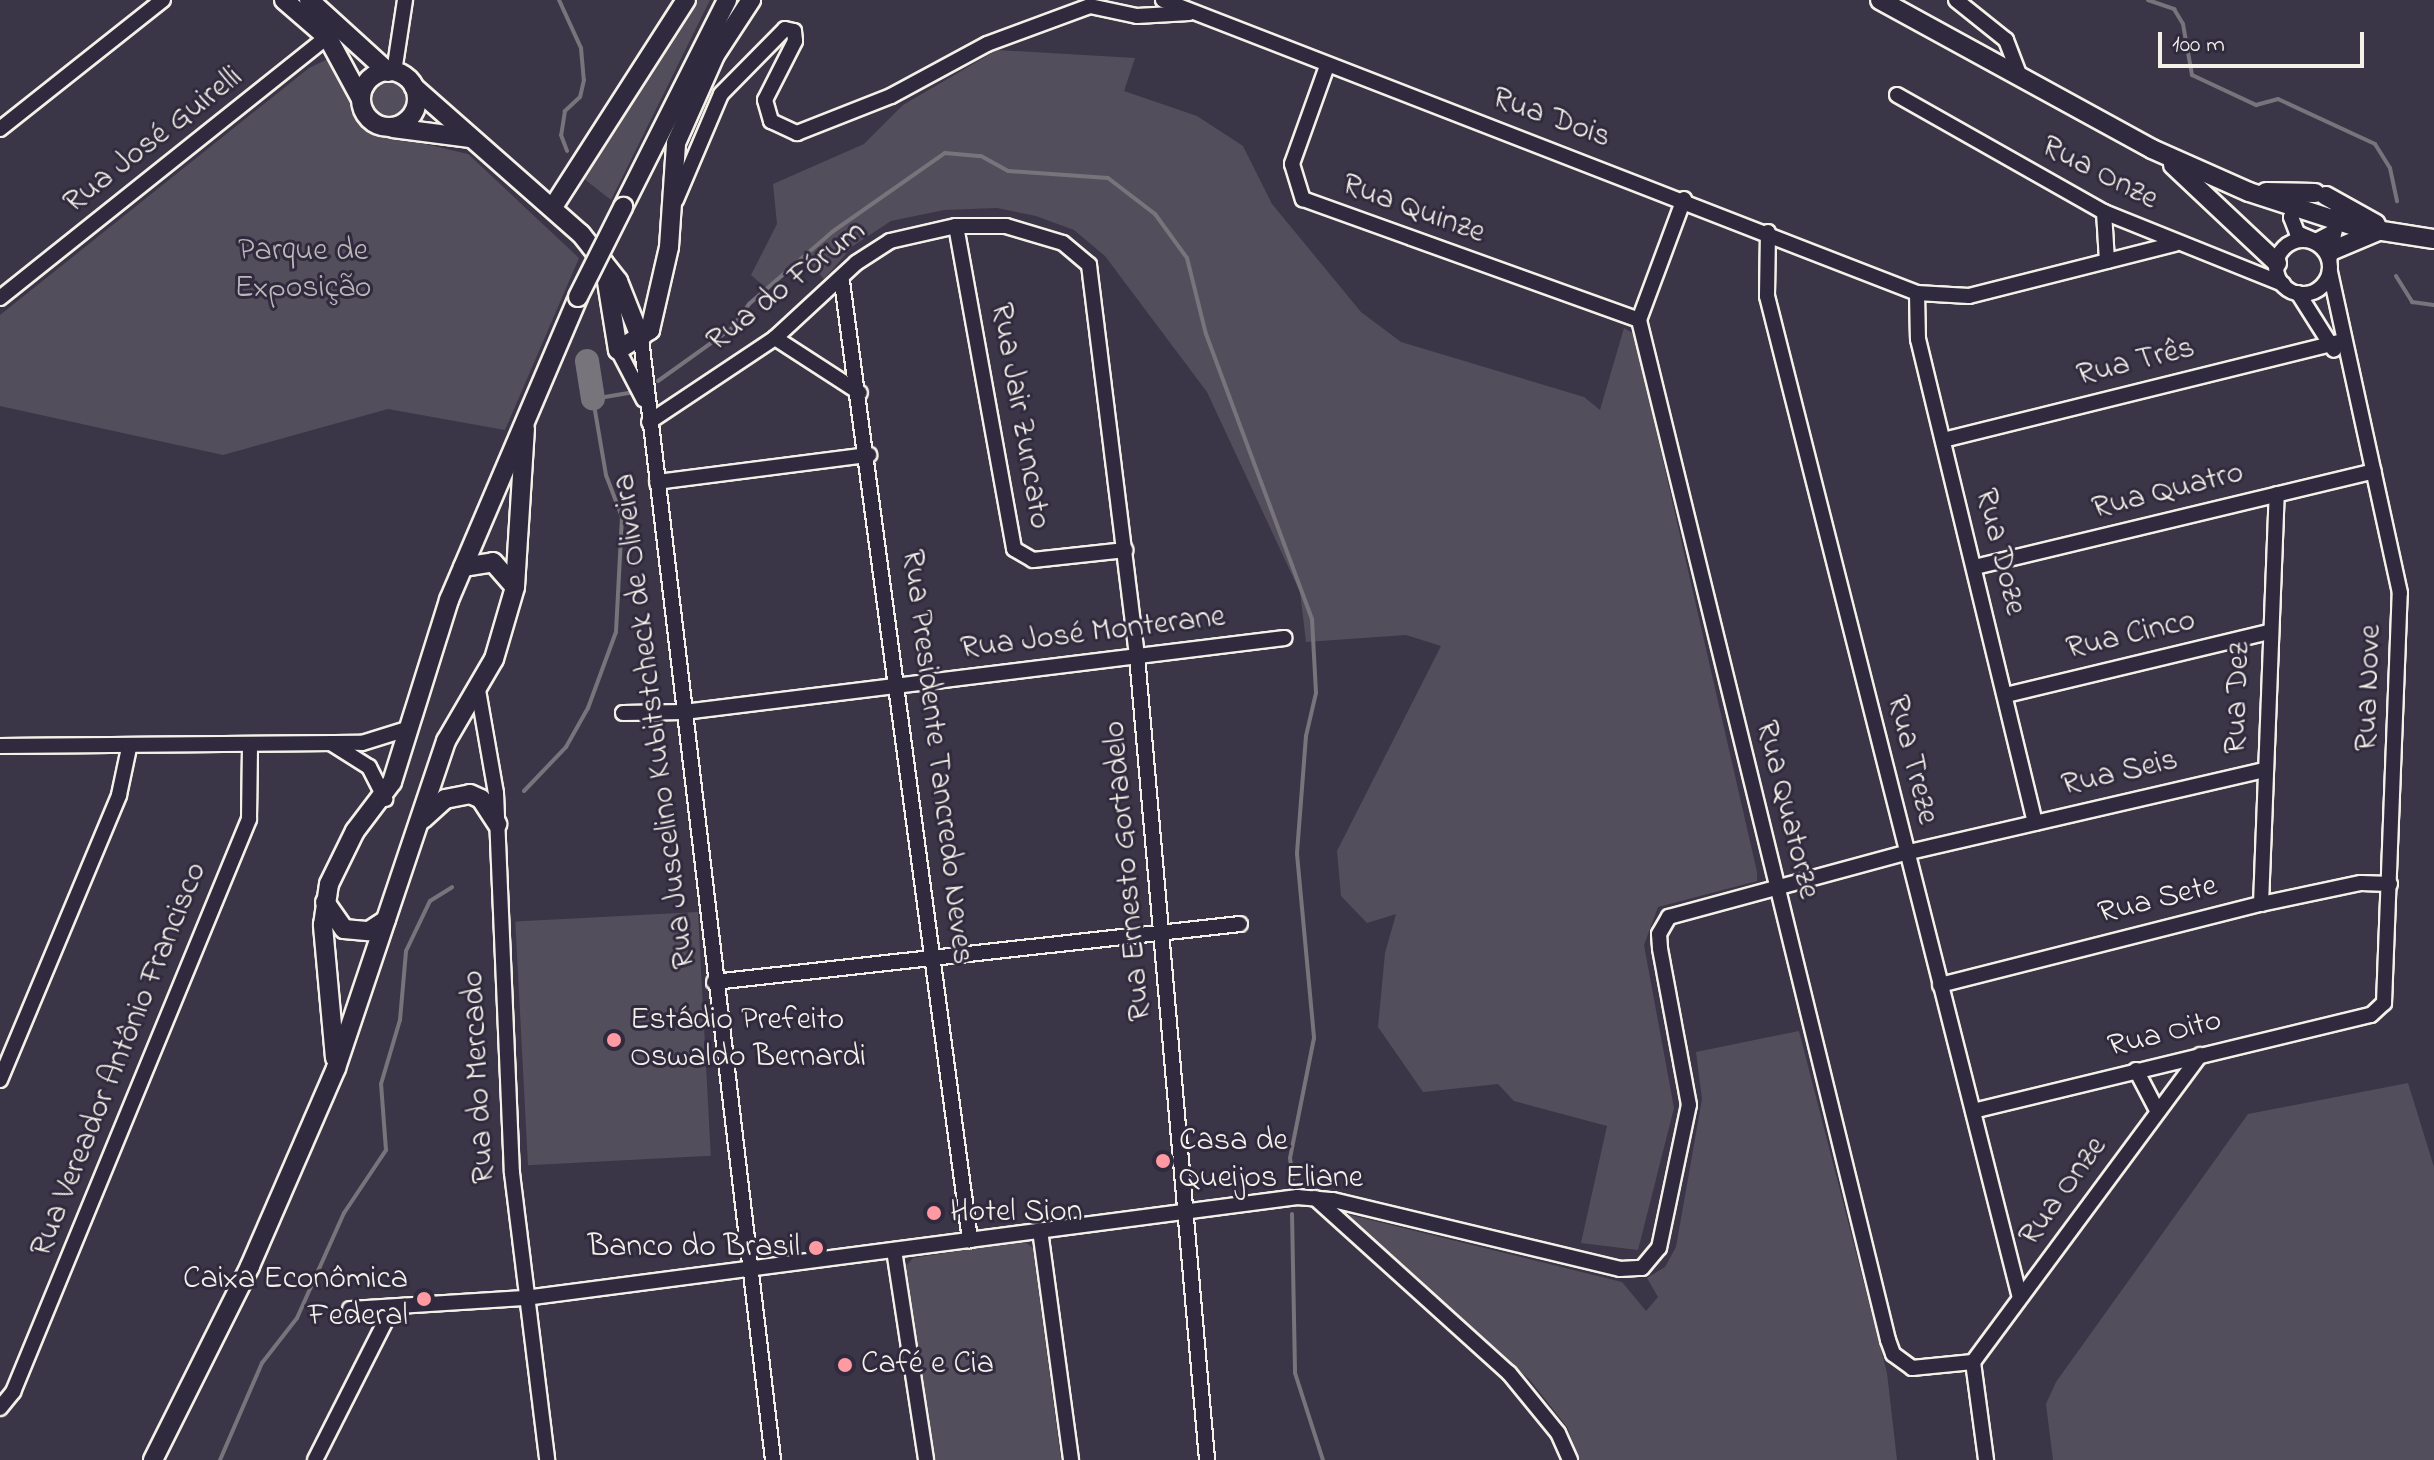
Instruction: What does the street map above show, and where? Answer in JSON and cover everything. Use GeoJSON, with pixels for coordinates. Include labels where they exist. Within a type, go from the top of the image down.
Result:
{"type":"FeatureCollection","features":[{"type":"Feature","properties":{"kind":"main road"},"geometry":{"type":"LineString","coordinates":[[284,0],[414,87],[553,207],[604,263],[632,315],[641,339]]}},
{"type":"Feature","properties":{"kind":"main road"},"geometry":{"type":"LineString","coordinates":[[309,0],[334,32],[366,115],[387,127],[470,138]]}},
{"type":"Feature","properties":{"kind":"main road"},"geometry":{"type":"LineString","coordinates":[[553,207],[686,0]]}},
{"type":"Feature","properties":{"kind":"main road"},"geometry":{"type":"LineString","coordinates":[[336,1068],[325,902],[355,831],[385,799],[463,567],[525,428],[578,297],[727,0]]}},
{"type":"Feature","properties":{"kind":"main road"},"geometry":{"type":"LineString","coordinates":[[604,263],[611,323],[618,350],[641,339],[652,323],[666,267],[673,207],[673,162],[683,124],[751,0]]}},
{"type":"Feature","properties":{"kind":"main road"},"geometry":{"type":"LineString","coordinates":[[1880,0],[2152,149],[2249,192],[2337,226],[2434,239]]}},
{"type":"Feature","properties":{"kind":"main road"},"geometry":{"type":"LineString","coordinates":[[361,99],[366,83],[391,72]]}},
{"type":"Feature","properties":{"kind":"main road"},"geometry":{"type":"LineString","coordinates":[[387,127],[410,118],[417,103],[414,87]]}},
{"type":"Feature","properties":{"kind":"main road"},"geometry":{"type":"LineString","coordinates":[[2152,149],[2281,256]]}},
{"type":"Feature","properties":{"kind":"main road"},"geometry":{"type":"LineString","coordinates":[[2249,192],[2321,195],[2385,232]]}},
{"type":"Feature","properties":{"kind":"main road"},"geometry":{"type":"LineString","coordinates":[[2330,261],[2385,232]]}},
{"type":"Feature","properties":{"kind":"main road"},"geometry":{"type":"LineString","coordinates":[[611,323],[632,315]]}},
{"type":"Feature","properties":{"kind":"main road"},"geometry":{"type":"LineString","coordinates":[[153,1460],[250,1266],[336,1068],[446,741],[494,659],[515,587],[525,428]]}},
{"type":"Feature","properties":{"kind":"main road"},"geometry":{"type":"LineString","coordinates":[[463,567],[493,562],[515,587]]}},
{"type":"Feature","properties":{"kind":"main road"},"geometry":{"type":"LineString","coordinates":[[419,824],[445,799],[470,794],[497,824]]}},
{"type":"Feature","properties":{"kind":"main road"},"geometry":{"type":"LineString","coordinates":[[325,902],[344,929],[358,933],[386,920]]}},
{"type":"Feature","properties":{"kind":"street"},"geometry":{"type":"LineString","coordinates":[[0,129],[163,0]]}},
{"type":"Feature","properties":{"kind":"street"},"geometry":{"type":"LineString","coordinates":[[391,72],[405,0]]}},
{"type":"Feature","properties":{"kind":"street","name":"Rua Dois"},"geometry":{"type":"LineString","coordinates":[[1163,0],[1327,66],[1684,199],[1917,293],[1954,299],[2175,244]]}},
{"type":"Feature","properties":{"kind":"street"},"geometry":{"type":"LineString","coordinates":[[1956,0],[2006,40],[2020,76]]}},
{"type":"Feature","properties":{"kind":"street"},"geometry":{"type":"LineString","coordinates":[[673,207],[715,103],[767,40],[785,29],[794,31],[795,41],[765,100],[771,121],[797,133],[891,96],[987,44],[1090,6],[1137,16],[1195,13]]}},
{"type":"Feature","properties":{"kind":"street","name":"Rua José Guirelli"},"geometry":{"type":"LineString","coordinates":[[0,298],[334,32]]}},
{"type":"Feature","properties":{"kind":"street","name":"Rua Quinze"},"geometry":{"type":"LineString","coordinates":[[1327,66],[1292,164],[1303,199],[1639,320]]}},
{"type":"Feature","properties":{"kind":"street","name":"Rua Onze"},"geometry":{"type":"LineString","coordinates":[[1897,95],[2104,212],[2175,244],[2283,284]]}},
{"type":"Feature","properties":{"kind":"street"},"geometry":{"type":"LineString","coordinates":[[2321,195],[2337,226],[2330,261],[2319,289],[2298,293],[2283,284],[2281,256],[2293,227],[2293,208],[2321,195]]}},
{"type":"Feature","properties":{"kind":"street"},"geometry":{"type":"LineString","coordinates":[[1639,320],[1684,199]]}},
{"type":"Feature","properties":{"kind":"street"},"geometry":{"type":"LineString","coordinates":[[2104,212],[2107,261]]}},
{"type":"Feature","properties":{"kind":"street","name":"Rua do Fórum"},"geometry":{"type":"LineString","coordinates":[[649,422],[775,338],[842,282],[856,263],[890,241],[956,226],[1036,232],[1079,253],[1095,279]]}},
{"type":"Feature","properties":{"kind":"street","name":"Rua Jair Zuncato"},"geometry":{"type":"LineString","coordinates":[[956,226],[1014,549],[1033,560],[1125,550]]}},
{"type":"Feature","properties":{"kind":"street"},"geometry":{"type":"LineString","coordinates":[[2281,256],[2337,226]]}},
{"type":"Feature","properties":{"kind":"street"},"geometry":{"type":"LineString","coordinates":[[2293,227],[2330,261],[2336,343]]}},
{"type":"Feature","properties":{"kind":"street","name":"Rua Treze"},"geometry":{"type":"LineString","coordinates":[[1768,232],[1767,296],[1905,853],[2020,1298]]}},
{"type":"Feature","properties":{"kind":"street","name":"Rua Ernesto Gortadelo"},"geometry":{"type":"LineString","coordinates":[[1095,279],[1137,656],[1207,1460]]}},
{"type":"Feature","properties":{"kind":"street","name":"Rua Presidente Tancredo Neves"},"geometry":{"type":"LineString","coordinates":[[842,282],[869,455],[970,1240]]}},
{"type":"Feature","properties":{"kind":"street","name":"Rua Doze"},"geometry":{"type":"LineString","coordinates":[[1917,293],[1918,339],[2035,823]]}},
{"type":"Feature","properties":{"kind":"street","name":"Rua Nove"},"geometry":{"type":"LineString","coordinates":[[2298,293],[2336,343],[2346,362],[2374,471],[2400,593],[2386,996],[2371,1015]]}},
{"type":"Feature","properties":{"kind":"street","name":"Rua Quatorze"},"geometry":{"type":"LineString","coordinates":[[1639,320],[1775,887],[1893,1354],[1912,1368],[1973,1362]]}},
{"type":"Feature","properties":{"kind":"street"},"geometry":{"type":"LineString","coordinates":[[775,338],[860,393]]}},
{"type":"Feature","properties":{"kind":"street","name":"Rua Juscelino Kubitstcheck de Oliveira"},"geometry":{"type":"LineString","coordinates":[[641,339],[714,982],[773,1460]]}},
{"type":"Feature","properties":{"kind":"street","name":"Rua Três"},"geometry":{"type":"LineString","coordinates":[[1943,440],[2336,343]]}},
{"type":"Feature","properties":{"kind":"street","name":"Rua Juscelino Kubitstcheck de Oliveira"},"geometry":{"type":"LineString","coordinates":[[618,350],[646,403]]}},
{"type":"Feature","properties":{"kind":"street"},"geometry":{"type":"LineString","coordinates":[[657,482],[869,455]]}},
{"type":"Feature","properties":{"kind":"street","name":"Rua Quatro"},"geometry":{"type":"LineString","coordinates":[[1975,567],[2374,471]]}},
{"type":"Feature","properties":{"kind":"street","name":"Rua Dez"},"geometry":{"type":"LineString","coordinates":[[2261,904],[2269,632],[2277,494]]}},
{"type":"Feature","properties":{"kind":"street","name":"Rua Cinco"},"geometry":{"type":"LineString","coordinates":[[2006,695],[2269,632]]}},
{"type":"Feature","properties":{"kind":"street","name":"Rua José Monterane"},"geometry":{"type":"LineString","coordinates":[[623,713],[684,712],[1284,638]]}},
{"type":"Feature","properties":{"kind":"street","name":"Rua do Mercado"},"geometry":{"type":"LineString","coordinates":[[478,690],[497,824],[512,1173],[547,1460]]}},
{"type":"Feature","properties":{"kind":"street"},"geometry":{"type":"LineString","coordinates":[[0,746],[129,748],[330,743],[388,740],[407,729]]}},
{"type":"Feature","properties":{"kind":"street"},"geometry":{"type":"LineString","coordinates":[[330,743],[369,767],[385,799]]}},
{"type":"Feature","properties":{"kind":"street","name":"Rua Vereador Antônio Francisco"},"geometry":{"type":"LineString","coordinates":[[0,1408],[13,1392],[249,819],[250,744]]}},
{"type":"Feature","properties":{"kind":"street"},"geometry":{"type":"LineString","coordinates":[[0,1080],[119,795],[129,748]]}},
{"type":"Feature","properties":{"kind":"street","name":"Rua Seis"},"geometry":{"type":"LineString","coordinates":[[1315,1197],[1620,1269],[1642,1268],[1659,1248],[1689,1105],[1660,948],[1662,925],[1684,911],[1905,853],[2265,770]]}},
{"type":"Feature","properties":{"kind":"street","name":"Rua Sete"},"geometry":{"type":"LineString","coordinates":[[1940,985],[2261,904],[2361,883],[2390,884]]}},
{"type":"Feature","properties":{"kind":"street"},"geometry":{"type":"LineString","coordinates":[[714,982],[1162,930],[1240,924]]}},
{"type":"Feature","properties":{"kind":"street","name":"Rua Oito"},"geometry":{"type":"LineString","coordinates":[[1973,1111],[2371,1015]]}},
{"type":"Feature","properties":{"kind":"street","name":"Rua Onze"},"geometry":{"type":"LineString","coordinates":[[1973,1362],[2200,1055]]}},
{"type":"Feature","properties":{"kind":"street"},"geometry":{"type":"LineString","coordinates":[[2136,1070],[2158,1112]]}},
{"type":"Feature","properties":{"kind":"street"},"geometry":{"type":"LineString","coordinates":[[350,1309],[525,1298],[1315,1197],[1509,1373],[1558,1433],[1570,1460]]}},
{"type":"Feature","properties":{"kind":"street"},"geometry":{"type":"LineString","coordinates":[[1040,1230],[1071,1460]]}},
{"type":"Feature","properties":{"kind":"street"},"geometry":{"type":"LineString","coordinates":[[894,1250],[926,1460]]}},
{"type":"Feature","properties":{"kind":"street"},"geometry":{"type":"LineString","coordinates":[[315,1460],[392,1308]]}},
{"type":"Feature","properties":{"kind":"street"},"geometry":{"type":"LineString","coordinates":[[1973,1362],[1986,1460]]}},
{"type":"Feature","properties":{"kind":"green space"},"geometry":{"type":"Polygon","coordinates":[[[692,0],[710,0],[611,200],[578,174],[692,0]]]}},
{"type":"Feature","properties":{"kind":"green space"},"geometry":{"type":"Polygon","coordinates":[[[997,50],[1135,58],[1124,91],[1197,116],[1243,146],[1272,204],[1361,312],[1401,342],[1584,397],[1600,410],[1624,328],[1634,334],[1757,872],[1757,881],[1658,907],[1644,945],[1674,1108],[1638,1250],[1581,1243],[1607,1126],[1514,1101],[1498,1084],[1423,1092],[1378,1027],[1385,953],[1396,914],[1367,923],[1341,896],[1337,851],[1441,646],[1406,635],[1306,642],[1300,592],[1207,392],[1105,256],[1074,230],[1036,216],[997,208],[944,210],[891,221],[853,246],[824,279],[803,256],[765,287],[751,275],[777,224],[773,184],[864,144],[903,105],[997,50]]]}},
{"type":"Feature","properties":{"kind":"green space","name":"Parque de Exposição"},"geometry":{"type":"Polygon","coordinates":[[[328,59],[370,131],[468,154],[579,258],[505,430],[388,409],[223,455],[0,406],[0,315],[309,68],[328,59]]]}},
{"type":"Feature","properties":{"kind":"green space"},"geometry":{"type":"Polygon","coordinates":[[[389,81],[402,86],[407,99],[402,112],[389,117],[376,112],[371,99],[376,86],[389,81]]]}},
{"type":"Feature","properties":{"kind":"green space","name":"Estádio Prefeito Oswaldo Bernardi"},"geometry":{"type":"Polygon","coordinates":[[[698,912],[711,1156],[528,1165],[515,922],[698,912]]]}},
{"type":"Feature","properties":{"kind":"green space"},"geometry":{"type":"Polygon","coordinates":[[[1799,1031],[1887,1373],[1897,1460],[1580,1460],[1567,1427],[1530,1380],[1346,1214],[1622,1282],[1646,1311],[1658,1297],[1647,1278],[1665,1267],[1676,1247],[1702,1099],[1696,1052],[1799,1031]]]}},
{"type":"Feature","properties":{"kind":"green space"},"geometry":{"type":"Polygon","coordinates":[[[2408,1083],[2434,1167],[2434,1460],[2053,1460],[2046,1404],[2056,1382],[2248,1114],[2408,1083]]]}},
{"type":"Feature","properties":{"kind":"green space"},"geometry":{"type":"Polygon","coordinates":[[[1024,1241],[1033,1248],[1061,1460],[935,1460],[906,1266],[913,1258],[1024,1241]]]}},
{"type":"Feature","properties":{"kind":"waterway"},"geometry":{"type":"LineString","coordinates":[[559,0],[581,48],[584,80],[580,97],[565,111],[561,135],[567,151]]}},
{"type":"Feature","properties":{"kind":"waterway"},"geometry":{"type":"LineString","coordinates":[[2148,0],[2174,9],[2183,24],[2192,75],[2256,105],[2278,99],[2375,144],[2390,168],[2397,201]]}},
{"type":"Feature","properties":{"kind":"waterway"},"geometry":{"type":"LineString","coordinates":[[658,381],[731,329],[749,304],[832,232],[945,153],[981,156],[1008,171],[1108,178],[1155,214],[1187,258],[1206,334],[1312,619],[1316,693],[1306,736],[1297,854],[1314,1038],[1290,1158],[1293,1179]]}},
{"type":"Feature","properties":{"kind":"waterway"},"geometry":{"type":"LineString","coordinates":[[2396,276],[2412,302],[2434,305]]}},
{"type":"Feature","properties":{"kind":"waterway"},"geometry":{"type":"LineString","coordinates":[[587,361],[593,399]]}},
{"type":"Feature","properties":{"kind":"waterway"},"geometry":{"type":"LineString","coordinates":[[524,791],[566,747],[588,708],[616,632],[622,517],[606,475],[593,399],[634,392]]}},
{"type":"Feature","properties":{"kind":"waterway"},"geometry":{"type":"LineString","coordinates":[[220,1460],[262,1363],[297,1318],[344,1213],[386,1150],[381,1084],[400,1020],[406,951],[430,901],[452,887]]}},
{"type":"Feature","properties":{"kind":"waterway"},"geometry":{"type":"LineString","coordinates":[[1292,1214],[1295,1373],[1323,1460]]}},
{"type":"Feature","properties":{"kind":"place","name":"Estádio Prefeito Oswaldo Bernardi"},"geometry":{"type":"Point","coordinates":[614,1040]}},
{"type":"Feature","properties":{"kind":"place","name":"Casa de Queijos Eliane"},"geometry":{"type":"Point","coordinates":[1163,1161]}},
{"type":"Feature","properties":{"kind":"place","name":"Hotel Sion"},"geometry":{"type":"Point","coordinates":[934,1213]}},
{"type":"Feature","properties":{"kind":"place","name":"Banco do Brasil"},"geometry":{"type":"Point","coordinates":[816,1248]}},
{"type":"Feature","properties":{"kind":"place","name":"Caixa Econômica Federal"},"geometry":{"type":"Point","coordinates":[424,1299]}},
{"type":"Feature","properties":{"kind":"place","name":"Café e Cia"},"geometry":{"type":"Point","coordinates":[845,1365]}}]}
